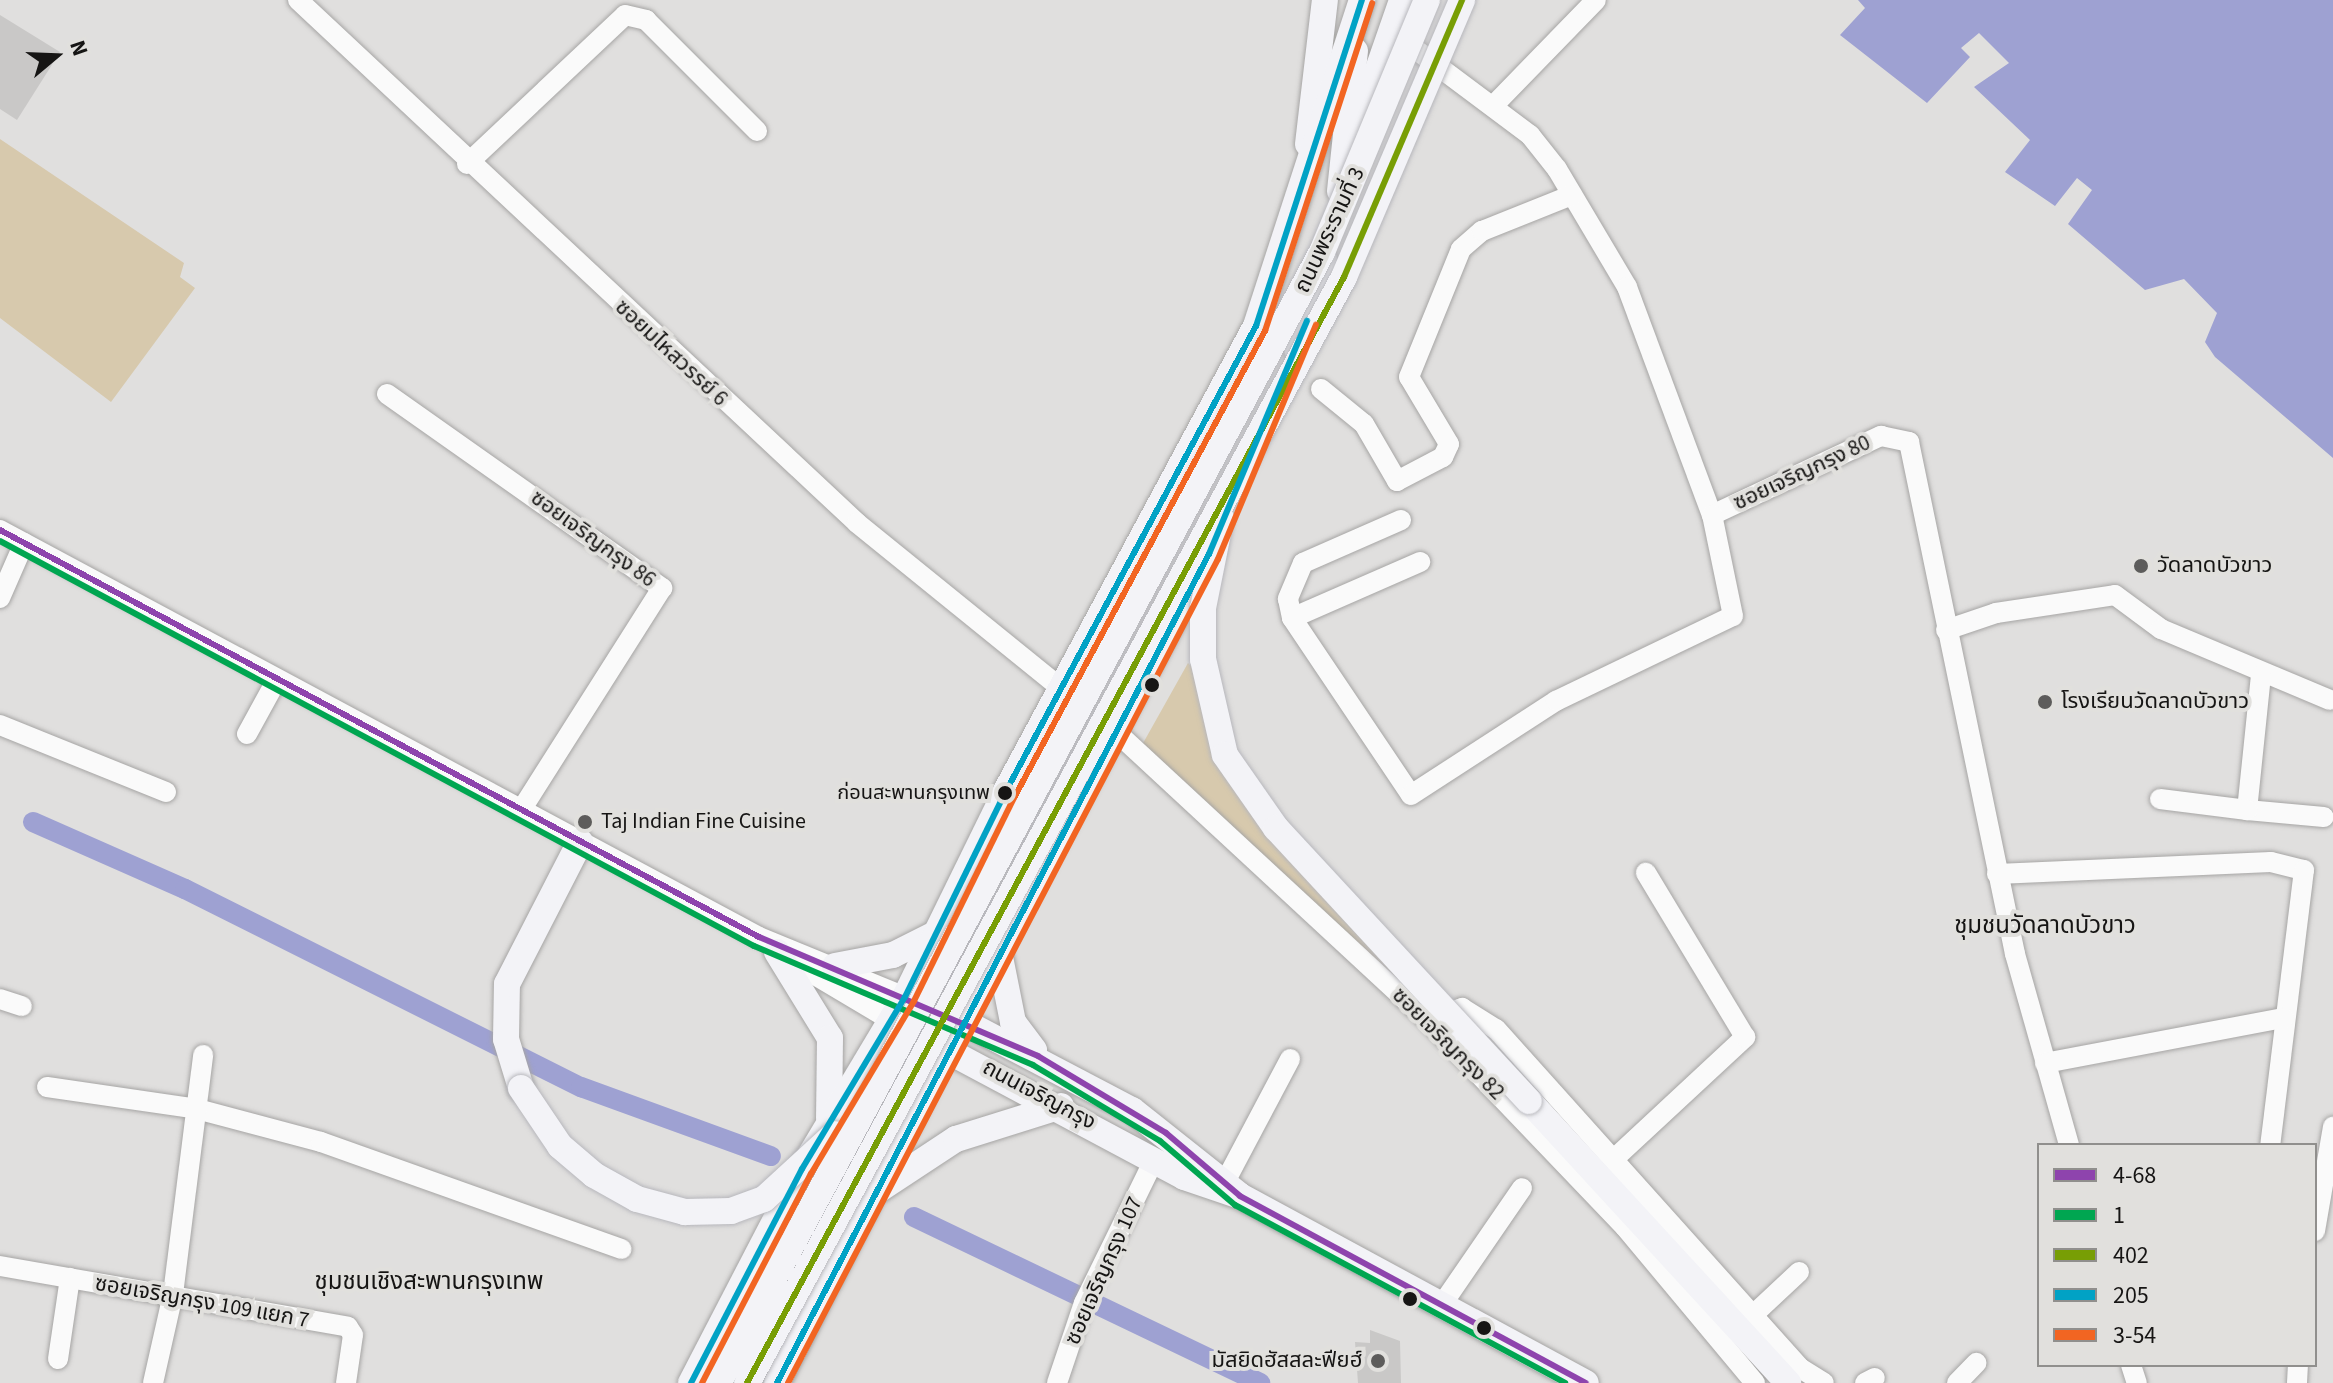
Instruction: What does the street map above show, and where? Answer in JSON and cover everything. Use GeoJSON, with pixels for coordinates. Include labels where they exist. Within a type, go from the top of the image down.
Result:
{"type":"FeatureCollection","features":[{"type":"Feature","properties":{"kind":"main road"},"geometry":{"type":"LineString","coordinates":[[1309,168],[1307,111],[1325,0]]}},
{"type":"Feature","properties":{"kind":"main road"},"geometry":{"type":"LineString","coordinates":[[691,1383],[829,1126],[905,997],[1061,688],[1256,326],[1354,35],[1362,0]]}},
{"type":"Feature","properties":{"kind":"main road"},"geometry":{"type":"LineString","coordinates":[[777,1383],[998,947],[1216,541],[1279,399],[1323,264],[1348,155],[1402,0]]}},
{"type":"Feature","properties":{"kind":"main road","name":"ถนนพระรามที่ 3"},"geometry":{"type":"LineString","coordinates":[[718,1383],[868,1095],[1322,252],[1427,0]]}},
{"type":"Feature","properties":{"kind":"main road","name":"ถนนพระรามที่ 3"},"geometry":{"type":"LineString","coordinates":[[747,1383],[1230,480],[1344,277],[1462,0]]}},
{"type":"Feature","properties":{"kind":"main road"},"geometry":{"type":"LineString","coordinates":[[1348,155],[1354,35]]}},
{"type":"Feature","properties":{"kind":"main road"},"geometry":{"type":"LineString","coordinates":[[1230,480],[1203,608],[1210,708],[1225,755],[1276,828],[1788,1383]]}},
{"type":"Feature","properties":{"kind":"main road"},"geometry":{"type":"LineString","coordinates":[[580,842],[517,957],[503,1016],[521,1088],[560,1146],[615,1189],[685,1212],[731,1211],[782,1188],[868,1095]]}},
{"type":"Feature","properties":{"kind":"main road"},"geometry":{"type":"LineString","coordinates":[[835,966],[893,955],[937,933]]}},
{"type":"Feature","properties":{"kind":"main road"},"geometry":{"type":"LineString","coordinates":[[768,945],[830,1038],[829,1126]]}},
{"type":"Feature","properties":{"kind":"main road"},"geometry":{"type":"LineString","coordinates":[[998,947],[1013,1022],[1038,1056]]}},
{"type":"Feature","properties":{"kind":"main road","name":"ถนนเจริญกรุง"},"geometry":{"type":"LineString","coordinates":[[905,997],[963,1019],[1038,1056],[1132,1110],[1233,1188],[1441,1306],[1586,1383]]}},
{"type":"Feature","properties":{"kind":"main road","name":"ถนนเจริญกรุง"},"geometry":{"type":"LineString","coordinates":[[892,1021],[1061,1106],[1154,1160],[1233,1188]]}},
{"type":"Feature","properties":{"kind":"main road"},"geometry":{"type":"LineString","coordinates":[[872,1194],[956,1139],[1061,1106]]}},
{"type":"Feature","properties":{"kind":"main road"},"geometry":{"type":"LineString","coordinates":[[769,1241],[799,1220],[817,1223],[833,1247],[827,1284]]}},
{"type":"Feature","properties":{"kind":"street","name":"ซอยมไหสวรรย์ 6"},"geometry":{"type":"LineString","coordinates":[[298,0],[467,164],[857,523],[1061,688]]}},
{"type":"Feature","properties":{"kind":"street"},"geometry":{"type":"LineString","coordinates":[[1494,105],[1596,0]]}},
{"type":"Feature","properties":{"kind":"street"},"geometry":{"type":"LineString","coordinates":[[467,164],[625,15],[646,20],[757,131]]}},
{"type":"Feature","properties":{"kind":"street","name":"ซอยเจริญกรุง 80"},"geometry":{"type":"LineString","coordinates":[[1392,32],[1494,105],[1530,135],[1572,195],[1638,311],[1712,515],[1881,436],[1905,436],[1997,874],[2068,1143]]}},
{"type":"Feature","properties":{"kind":"street"},"geometry":{"type":"LineString","coordinates":[[1321,389],[1364,424],[1397,481],[1410,479],[1450,450],[1409,377],[1461,249],[1482,231],[1572,195]]}},
{"type":"Feature","properties":{"kind":"street","name":"ซอยเจริญกรุง 86"},"geometry":{"type":"LineString","coordinates":[[387,394],[662,588],[521,810]]}},
{"type":"Feature","properties":{"kind":"street"},"geometry":{"type":"LineString","coordinates":[[1401,520],[1303,563],[1288,599],[1292,618],[1411,795],[1550,706],[1733,616],[1712,515]]}},
{"type":"Feature","properties":{"kind":"street","name":"ถนนเจริญกรุง"},"geometry":{"type":"LineString","coordinates":[[0,530],[768,945],[892,1021]]}},
{"type":"Feature","properties":{"kind":"street"},"geometry":{"type":"LineString","coordinates":[[0,598],[24,543]]}},
{"type":"Feature","properties":{"kind":"street"},"geometry":{"type":"LineString","coordinates":[[1292,618],[1420,562]]}},
{"type":"Feature","properties":{"kind":"street"},"geometry":{"type":"LineString","coordinates":[[1946,630],[1996,613],[2115,595],[2161,629],[2261,675],[2330,700]]}},
{"type":"Feature","properties":{"kind":"street"},"geometry":{"type":"LineString","coordinates":[[2247,810],[2261,675]]}},
{"type":"Feature","properties":{"kind":"street"},"geometry":{"type":"LineString","coordinates":[[247,734],[276,681]]}},
{"type":"Feature","properties":{"kind":"street"},"geometry":{"type":"LineString","coordinates":[[0,725],[166,792]]}},
{"type":"Feature","properties":{"kind":"street","name":"ซอยเจริญกรุง 82"},"geometry":{"type":"LineString","coordinates":[[1114,730],[1429,1022],[1625,1227],[1755,1383]]}},
{"type":"Feature","properties":{"kind":"street"},"geometry":{"type":"LineString","coordinates":[[2160,799],[2324,817]]}},
{"type":"Feature","properties":{"kind":"street"},"geometry":{"type":"LineString","coordinates":[[1997,874],[2271,862],[2304,870],[2270,1143]]}},
{"type":"Feature","properties":{"kind":"street"},"geometry":{"type":"LineString","coordinates":[[1615,1158],[1745,1037],[1646,873]]}},
{"type":"Feature","properties":{"kind":"street","name":"ถนนเจริญกรุง"},"geometry":{"type":"LineString","coordinates":[[768,945],[835,966],[905,997]]}},
{"type":"Feature","properties":{"kind":"street"},"geometry":{"type":"LineString","coordinates":[[0,999],[22,1006]]}},
{"type":"Feature","properties":{"kind":"street"},"geometry":{"type":"LineString","coordinates":[[1429,1022],[1444,1012],[1474,1012],[1615,1158],[1753,1315],[1824,1383]]}},
{"type":"Feature","properties":{"kind":"street"},"geometry":{"type":"LineString","coordinates":[[2045,1063],[2284,1018]]}},
{"type":"Feature","properties":{"kind":"street"},"geometry":{"type":"LineString","coordinates":[[153,1383],[173,1294],[203,1055]]}},
{"type":"Feature","properties":{"kind":"street"},"geometry":{"type":"LineString","coordinates":[[1233,1188],[1290,1059]]}},
{"type":"Feature","properties":{"kind":"street"},"geometry":{"type":"LineString","coordinates":[[47,1087],[197,1109],[321,1142],[622,1249]]}},
{"type":"Feature","properties":{"kind":"street"},"geometry":{"type":"LineString","coordinates":[[2317,1219],[2333,1127]]}},
{"type":"Feature","properties":{"kind":"street","name":"ซอยเจริญกรุง 107"},"geometry":{"type":"LineString","coordinates":[[1057,1383],[1088,1294],[1154,1160]]}},
{"type":"Feature","properties":{"kind":"street"},"geometry":{"type":"LineString","coordinates":[[1441,1306],[1522,1188]]}},
{"type":"Feature","properties":{"kind":"street","name":"ซอยเจริญกรุง 109 แยก 7"},"geometry":{"type":"LineString","coordinates":[[0,1266],[348,1327],[353,1335],[346,1383]]}},
{"type":"Feature","properties":{"kind":"street"},"geometry":{"type":"LineString","coordinates":[[1753,1315],[1799,1272]]}},
{"type":"Feature","properties":{"kind":"street"},"geometry":{"type":"LineString","coordinates":[[58,1359],[70,1278]]}},
{"type":"Feature","properties":{"kind":"street"},"geometry":{"type":"LineString","coordinates":[[1957,1383],[1976,1363]]}},
{"type":"Feature","properties":{"kind":"shaded area"},"geometry":{"type":"Polygon","coordinates":[[[0,139],[184,263],[180,277],[195,288],[111,402],[0,318],[0,139]]]}},
{"type":"Feature","properties":{"kind":"shaded area"},"geometry":{"type":"Polygon","coordinates":[[[1188,663],[1218,693],[1229,749],[1430,1014],[1142,745],[1188,663]]]}},
{"type":"Feature","properties":{"kind":"water"},"geometry":{"type":"Polygon","coordinates":[[[1858,0],[2333,0],[2333,458],[2215,357],[2205,342],[2217,313],[2184,279],[2145,290],[2068,224],[2092,190],[2077,178],[2055,206],[2005,172],[2030,140],[1974,87],[2009,63],[1979,33],[1961,48],[1970,57],[1927,103],[1840,35],[1865,8],[1858,0]]]}},
{"type":"Feature","properties":{"kind":"building"},"geometry":{"type":"Polygon","coordinates":[[[0,15],[60,52],[17,120],[0,109],[0,15]]]}},
{"type":"Feature","properties":{"kind":"building","name":"มัสยิดฮัสสละฟียฮ์"},"geometry":{"type":"Polygon","coordinates":[[[1370,1330],[1400,1341],[1401,1383],[1358,1383],[1355,1342],[1370,1343],[1370,1330]]]}},
{"type":"Feature","properties":{"kind":"waterway"},"geometry":{"type":"LineString","coordinates":[[33,822],[185,889],[581,1087],[771,1156]]}},
{"type":"Feature","properties":{"kind":"waterway"},"geometry":{"type":"LineString","coordinates":[[914,1217],[1260,1383]]}},
{"type":"Feature","properties":{"kind":"transit line","name":"205"},"geometry":{"type":"LineString","coordinates":[[691,1383],[802,1169],[905,997],[1006,791],[1256,326],[1362,0]]}},
{"type":"Feature","properties":{"kind":"transit line","name":"402"},"geometry":{"type":"LineString","coordinates":[[747,1383],[1344,277],[1462,0]]}},
{"type":"Feature","properties":{"kind":"transit line","name":"3-54"},"geometry":{"type":"LineString","coordinates":[[702,1383],[811,1174],[914,1001],[1015,796],[1265,331],[1372,3]]}},
{"type":"Feature","properties":{"kind":"transit line","name":"205"},"geometry":{"type":"LineString","coordinates":[[777,1383],[1209,554],[1307,321]]}},
{"type":"Feature","properties":{"kind":"transit line","name":"3-54"},"geometry":{"type":"LineString","coordinates":[[788,1383],[1218,559],[1316,325]]}},
{"type":"Feature","properties":{"kind":"transit line","name":"4-68"},"geometry":{"type":"LineString","coordinates":[[0,530],[759,937],[1038,1056],[1166,1133],[1240,1196],[1586,1383]]}},
{"type":"Feature","properties":{"kind":"transit line","name":"1"},"geometry":{"type":"LineString","coordinates":[[0,541],[754,946],[1033,1065],[1160,1141],[1235,1205],[1565,1383]]}},
{"type":"Feature","properties":{"kind":"place","name":"วัดลาดบัวขาว"},"geometry":{"type":"Point","coordinates":[2141,566]}},
{"type":"Feature","properties":{"kind":"place","name":"โรงเรียนวัดลาดบัวขาว"},"geometry":{"type":"Point","coordinates":[2045,702]}},
{"type":"Feature","properties":{"kind":"place","name":"ก่อนสะพานกรุงเทพ"},"geometry":{"type":"Point","coordinates":[1005,793]}},
{"type":"Feature","properties":{"kind":"place","name":"Taj Indian Fine Cuisine"},"geometry":{"type":"Point","coordinates":[585,822]}},
{"type":"Feature","properties":{"kind":"place","name":"มัสยิดฮัสสละฟียฮ์"},"geometry":{"type":"Point","coordinates":[1378,1361]}},
{"type":"Feature","properties":{"kind":"district","name":"ชุมชนวัดลาดบัวขาว"},"geometry":{"type":"Point","coordinates":[2045,926]}},
{"type":"Feature","properties":{"kind":"district","name":"ชุมชนเชิงสะพานกรุงเทพ"},"geometry":{"type":"Point","coordinates":[429,1282]}}]}
